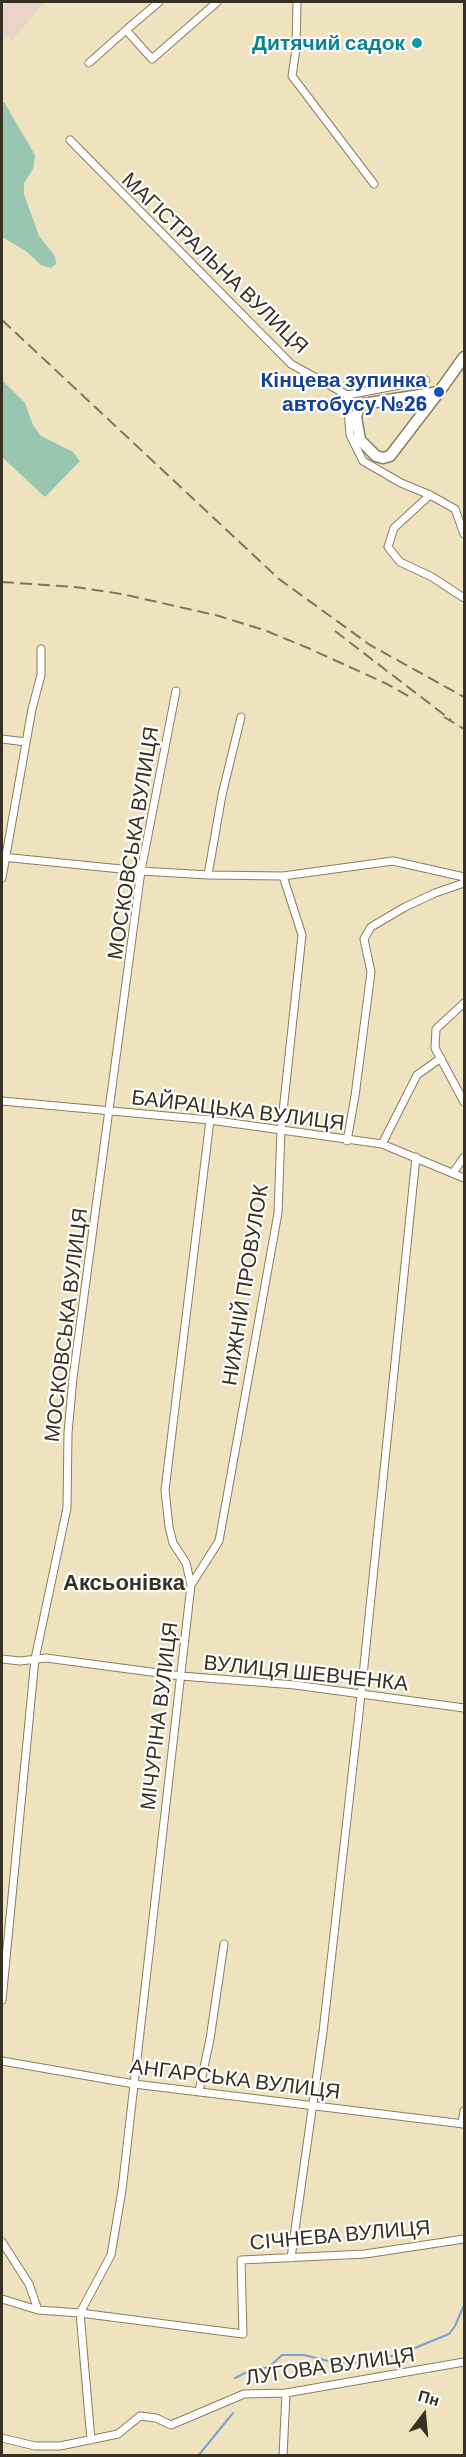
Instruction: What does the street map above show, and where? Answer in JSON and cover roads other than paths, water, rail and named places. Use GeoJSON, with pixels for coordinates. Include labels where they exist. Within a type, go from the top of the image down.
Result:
{"type":"FeatureCollection","features":[{"type":"Feature","properties":{"kind":"street"},"geometry":{"type":"LineString","coordinates":[[89,63],[159,2]]}},
{"type":"Feature","properties":{"kind":"street"},"geometry":{"type":"LineString","coordinates":[[126,30],[152,59],[217,2]]}},
{"type":"Feature","properties":{"kind":"street"},"geometry":{"type":"LineString","coordinates":[[297,2],[296,50],[291,76],[374,184]]}},
{"type":"Feature","properties":{"kind":"street","name":"МАГІСТРАЛЬНА ВУЛИЦЯ"},"geometry":{"type":"LineString","coordinates":[[70,140],[78,151],[291,364],[347,395]]}},
{"type":"Feature","properties":{"kind":"street"},"geometry":{"type":"LineString","coordinates":[[439,392],[363,404],[356,417],[360,440],[376,456],[383,458],[390,456],[439,392],[465,357]]}},
{"type":"Feature","properties":{"kind":"street"},"geometry":{"type":"LineString","coordinates":[[426,380],[347,395],[350,435],[363,461],[400,483],[430,495],[455,509],[465,520]]}},
{"type":"Feature","properties":{"kind":"street"},"geometry":{"type":"LineString","coordinates":[[430,495],[394,528],[388,548],[400,561],[432,577],[465,598]]}},
{"type":"Feature","properties":{"kind":"street"},"geometry":{"type":"LineString","coordinates":[[455,509],[465,534]]}},
{"type":"Feature","properties":{"kind":"street"},"geometry":{"type":"LineString","coordinates":[[2,878],[26,742],[41,675],[41,649]]}},
{"type":"Feature","properties":{"kind":"street","name":"МОСКОВСЬКА ВУЛИЦЯ"},"geometry":{"type":"LineString","coordinates":[[2,2000],[35,1659],[67,1508],[68,1433],[72,1378],[141,871],[176,691]]}},
{"type":"Feature","properties":{"kind":"street"},"geometry":{"type":"LineString","coordinates":[[208,875],[222,795],[241,717]]}},
{"type":"Feature","properties":{"kind":"street"},"geometry":{"type":"LineString","coordinates":[[2,740],[26,742]]}},
{"type":"Feature","properties":{"kind":"street"},"geometry":{"type":"LineString","coordinates":[[4,857],[141,871],[283,876],[393,861],[465,877]]}},
{"type":"Feature","properties":{"kind":"street","name":"НИЖНІЙ ПРОВУЛОК"},"geometry":{"type":"LineString","coordinates":[[191,1585],[219,1541],[278,1213],[281,1131],[302,936],[283,876]]}},
{"type":"Feature","properties":{"kind":"street"},"geometry":{"type":"LineString","coordinates":[[347,1141],[371,972],[364,939],[371,927],[405,907],[435,893],[465,883]]}},
{"type":"Feature","properties":{"kind":"street"},"geometry":{"type":"LineString","coordinates":[[465,1003],[435,1029],[435,1048],[465,1102]]}},
{"type":"Feature","properties":{"kind":"street"},"geometry":{"type":"LineString","coordinates":[[382,1144],[417,1076],[441,1058]]}},
{"type":"Feature","properties":{"kind":"street","name":"БАЙРАЦЬКА ВУЛИЦЯ"},"geometry":{"type":"LineString","coordinates":[[2,1101],[210,1120],[347,1141],[382,1144],[465,1178]]}},
{"type":"Feature","properties":{"kind":"street","name":"МІЧУРІНА ВУЛИЦЯ"},"geometry":{"type":"LineString","coordinates":[[80,2313],[111,2255],[122,2190],[191,1585],[186,1563],[173,1543],[165,1490],[210,1120]]}},
{"type":"Feature","properties":{"kind":"street"},"geometry":{"type":"LineString","coordinates":[[291,2258],[323,2032],[361,1695],[416,1157]]}},
{"type":"Feature","properties":{"kind":"street"},"geometry":{"type":"LineString","coordinates":[[453,1173],[465,1157]]}},
{"type":"Feature","properties":{"kind":"street","name":"ВУЛИЦЯ ШЕВЧЕНКА"},"geometry":{"type":"LineString","coordinates":[[2,1659],[46,1658],[181,1676],[294,1685],[465,1708]]}},
{"type":"Feature","properties":{"kind":"street"},"geometry":{"type":"LineString","coordinates":[[199,2091],[210,2039],[224,1944]]}},
{"type":"Feature","properties":{"kind":"street","name":"АНГАРСЬКА ВУЛИЦЯ"},"geometry":{"type":"LineString","coordinates":[[2,2061],[134,2084],[463,2124]]}},
{"type":"Feature","properties":{"kind":"street"},"geometry":{"type":"LineString","coordinates":[[463,2124],[465,2111]]}},
{"type":"Feature","properties":{"kind":"street","name":"СІЧНЕВА ВУЛИЦЯ"},"geometry":{"type":"LineString","coordinates":[[80,2313],[243,2334],[241,2260],[365,2254],[465,2239]]}},
{"type":"Feature","properties":{"kind":"street"},"geometry":{"type":"LineString","coordinates":[[2,2242],[29,2284],[38,2310]]}},
{"type":"Feature","properties":{"kind":"street"},"geometry":{"type":"LineString","coordinates":[[2,2299],[38,2310],[80,2313],[91,2440]]}},
{"type":"Feature","properties":{"kind":"street","name":"ЛУГОВА ВУЛИЦЯ"},"geometry":{"type":"LineString","coordinates":[[2,2438],[35,2446],[60,2446],[118,2434],[140,2416],[156,2418],[171,2425],[244,2394],[286,2393],[465,2362]]}},
{"type":"Feature","properties":{"kind":"street"},"geometry":{"type":"LineString","coordinates":[[283,2456],[286,2393]]}},
{"type":"Feature","properties":{"kind":"waterway"},"geometry":{"type":"LineString","coordinates":[[235,2378],[247,2372],[269,2367],[282,2355],[304,2355],[332,2362],[351,2363],[400,2354],[449,2334],[464,2305]]}},
{"type":"Feature","properties":{"kind":"waterway"},"geometry":{"type":"LineString","coordinates":[[198,2456],[233,2413]]}},
{"type":"Feature","properties":{"kind":"railway"},"geometry":{"type":"LineString","coordinates":[[2,320],[279,579],[370,645],[464,697]]}},
{"type":"Feature","properties":{"kind":"railway"},"geometry":{"type":"LineString","coordinates":[[2,582],[75,587],[122,594],[219,616],[264,630],[308,648],[410,697]]}},
{"type":"Feature","properties":{"kind":"railway"},"geometry":{"type":"LineString","coordinates":[[335,631],[451,720]]}},
{"type":"Feature","properties":{"kind":"railway"},"geometry":{"type":"LineString","coordinates":[[444,717],[464,729]]}},
{"type":"Feature","properties":{"kind":"place","name":"Дитячий садок"},"geometry":{"type":"Point","coordinates":[417,43]}},
{"type":"Feature","properties":{"kind":"place","name":"Кінцева зупинка автобусу №26"},"geometry":{"type":"Point","coordinates":[439,392]}},
{"type":"Feature","properties":{"kind":"district","name":"Аксьонівка"},"geometry":{"type":"Point","coordinates":[124,1583]}}]}
